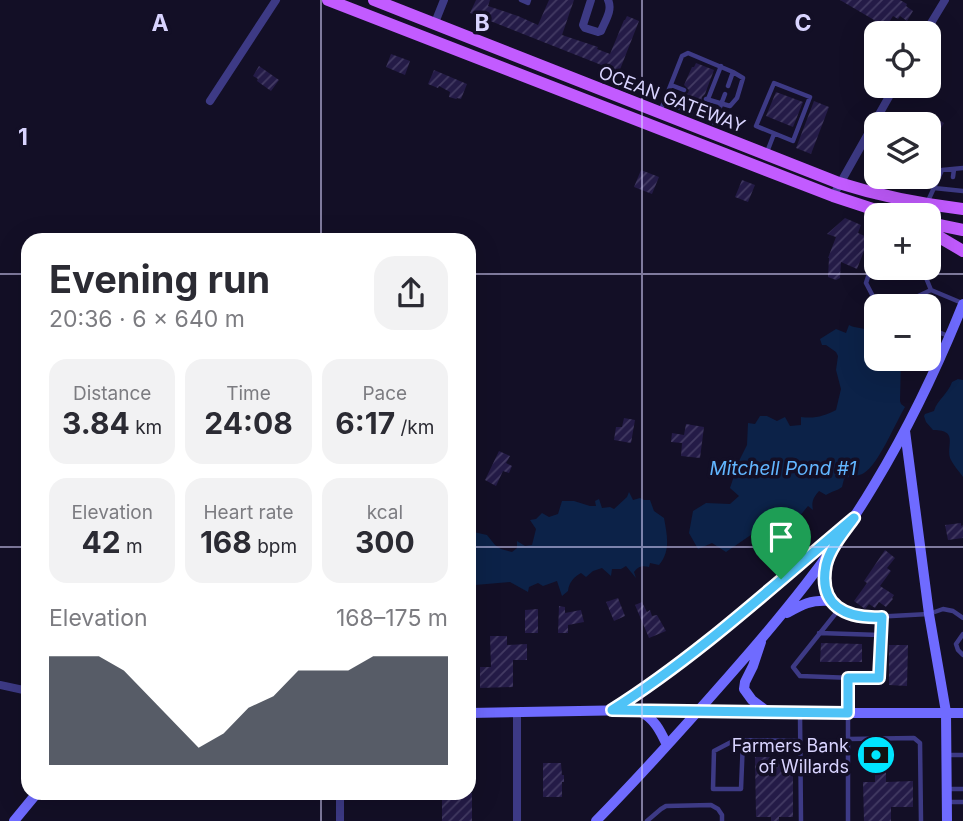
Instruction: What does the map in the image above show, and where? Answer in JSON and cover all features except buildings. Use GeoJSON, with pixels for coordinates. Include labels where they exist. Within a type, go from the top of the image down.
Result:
{"type":"FeatureCollection","features":[{"type":"Feature","properties":{"kind":"main road","name":"OCEAN GATEWAY"},"geometry":{"type":"LineString","coordinates":[[328,0],[864,206]]}},
{"type":"Feature","properties":{"kind":"main road","name":"OCEAN GATEWAY"},"geometry":{"type":"LineString","coordinates":[[374,0],[434,25],[713,127],[766,155],[839,183],[876,195],[916,203]]}},
{"type":"Feature","properties":{"kind":"main road","name":"OCEAN GATEWAY"},"geometry":{"type":"LineString","coordinates":[[941,207],[963,209]]}},
{"type":"Feature","properties":{"kind":"main road"},"geometry":{"type":"LineString","coordinates":[[941,225],[963,230]]}},
{"type":"Feature","properties":{"kind":"main road"},"geometry":{"type":"LineString","coordinates":[[941,238],[963,251]]}},
{"type":"Feature","properties":{"kind":"street"},"geometry":{"type":"LineString","coordinates":[[210,101],[276,0]]}},
{"type":"Feature","properties":{"kind":"street"},"geometry":{"type":"LineString","coordinates":[[434,25],[444,0]]}},
{"type":"Feature","properties":{"kind":"street"},"geometry":{"type":"LineString","coordinates":[[591,0],[583,25],[598,32],[601,31],[610,9],[608,0]]}},
{"type":"Feature","properties":{"kind":"street"},"geometry":{"type":"LineString","coordinates":[[932,21],[945,0]]}},
{"type":"Feature","properties":{"kind":"street"},"geometry":{"type":"LineString","coordinates":[[833,196],[888,98]]}},
{"type":"Feature","properties":{"kind":"street"},"geometry":{"type":"LineString","coordinates":[[876,195],[879,189]]}},
{"type":"Feature","properties":{"kind":"street"},"geometry":{"type":"LineString","coordinates":[[596,821],[778,619],[832,550],[874,487],[905,431],[944,334],[963,304]]}},
{"type":"Feature","properties":{"kind":"street"},"geometry":{"type":"LineString","coordinates":[[905,431],[929,614],[946,712],[947,821]]}},
{"type":"Feature","properties":{"kind":"street"},"geometry":{"type":"LineString","coordinates":[[612,710],[675,667],[854,518]]}},
{"type":"Feature","properties":{"kind":"street"},"geometry":{"type":"LineString","coordinates":[[778,619],[802,604],[815,600],[829,601],[825,591],[825,578],[826,564],[832,550]]}},
{"type":"Feature","properties":{"kind":"street"},"geometry":{"type":"LineString","coordinates":[[762,637],[744,689],[748,697],[768,712]]}},
{"type":"Feature","properties":{"kind":"street"},"geometry":{"type":"LineString","coordinates":[[0,685],[21,690]]}},
{"type":"Feature","properties":{"kind":"street"},"geometry":{"type":"LineString","coordinates":[[636,710],[646,714],[654,722],[667,745]]}},
{"type":"Feature","properties":{"kind":"street"},"geometry":{"type":"LineString","coordinates":[[476,713],[698,710],[963,713]]}},
{"type":"Feature","properties":{"kind":"street"},"geometry":{"type":"LineString","coordinates":[[517,713],[517,821]]}},
{"type":"Feature","properties":{"kind":"street"},"geometry":{"type":"LineString","coordinates":[[14,821],[31,800]]}},
{"type":"Feature","properties":{"kind":"street"},"geometry":{"type":"LineString","coordinates":[[340,800],[340,821]]}},
{"type":"Feature","properties":{"kind":"lane"},"geometry":{"type":"LineString","coordinates":[[521,0],[528,3],[529,0]]}},
{"type":"Feature","properties":{"kind":"lane"},"geometry":{"type":"LineString","coordinates":[[662,107],[682,57],[688,53],[721,66],[743,78],[737,97],[730,106],[707,99],[721,66]]}},
{"type":"Feature","properties":{"kind":"lane"},"geometry":{"type":"LineString","coordinates":[[728,86],[733,72]]}},
{"type":"Feature","properties":{"kind":"lane"},"geometry":{"type":"LineString","coordinates":[[774,83],[810,97],[793,141],[774,134],[755,126],[774,83]]}},
{"type":"Feature","properties":{"kind":"lane"},"geometry":{"type":"LineString","coordinates":[[671,85],[684,90]]}},
{"type":"Feature","properties":{"kind":"lane"},"geometry":{"type":"LineString","coordinates":[[668,93],[681,98]]}},
{"type":"Feature","properties":{"kind":"lane"},"geometry":{"type":"LineString","coordinates":[[713,127],[725,94]]}},
{"type":"Feature","properties":{"kind":"lane"},"geometry":{"type":"LineString","coordinates":[[703,106],[718,113]]}},
{"type":"Feature","properties":{"kind":"lane"},"geometry":{"type":"LineString","coordinates":[[766,155],[774,134]]}},
{"type":"Feature","properties":{"kind":"lane"},"geometry":{"type":"LineString","coordinates":[[941,172],[963,168]]}},
{"type":"Feature","properties":{"kind":"lane"},"geometry":{"type":"LineString","coordinates":[[953,177],[954,169]]}},
{"type":"Feature","properties":{"kind":"lane"},"geometry":{"type":"LineString","coordinates":[[941,188],[963,191]]}},
{"type":"Feature","properties":{"kind":"lane"},"geometry":{"type":"LineString","coordinates":[[926,280],[930,290],[963,304]]}},
{"type":"Feature","properties":{"kind":"lane"},"geometry":{"type":"LineString","coordinates":[[922,294],[930,290]]}},
{"type":"Feature","properties":{"kind":"lane"},"geometry":{"type":"LineString","coordinates":[[829,601],[849,614],[882,617],[948,610],[963,618]]}},
{"type":"Feature","properties":{"kind":"lane"},"geometry":{"type":"LineString","coordinates":[[840,608],[793,667],[800,676],[879,678],[882,617]]}},
{"type":"Feature","properties":{"kind":"lane"},"geometry":{"type":"LineString","coordinates":[[819,633],[880,635]]}},
{"type":"Feature","properties":{"kind":"lane"},"geometry":{"type":"LineString","coordinates":[[963,635],[956,644],[963,655]]}},
{"type":"Feature","properties":{"kind":"lane"},"geometry":{"type":"LineString","coordinates":[[848,678],[848,821]]}},
{"type":"Feature","properties":{"kind":"lane"},"geometry":{"type":"LineString","coordinates":[[800,713],[801,821]]}},
{"type":"Feature","properties":{"kind":"lane"},"geometry":{"type":"LineString","coordinates":[[848,739],[914,738],[920,743],[921,821]]}},
{"type":"Feature","properties":{"kind":"lane"},"geometry":{"type":"LineString","coordinates":[[743,740],[741,789],[713,789],[715,751],[735,740],[743,740],[800,741]]}},
{"type":"Feature","properties":{"kind":"lane"},"geometry":{"type":"LineString","coordinates":[[947,755],[963,755]]}},
{"type":"Feature","properties":{"kind":"lane"},"geometry":{"type":"LineString","coordinates":[[947,789],[963,789]]}},
{"type":"Feature","properties":{"kind":"lane"},"geometry":{"type":"LineString","coordinates":[[947,802],[963,802]]}},
{"type":"Feature","properties":{"kind":"lane"},"geometry":{"type":"LineString","coordinates":[[647,821],[666,806],[708,805],[718,809],[722,821]]}},
{"type":"Feature","properties":{"kind":"water","name":"Mitchell Pond #1"},"geometry":{"type":"Polygon","coordinates":[[[849,325],[864,329],[864,371],[901,371],[900,401],[905,407],[875,461],[864,473],[844,479],[842,487],[826,495],[819,491],[813,499],[813,510],[808,506],[799,517],[774,519],[726,552],[712,543],[698,549],[689,533],[693,511],[706,503],[730,504],[739,496],[730,488],[747,445],[748,423],[755,424],[760,416],[767,416],[777,421],[785,417],[790,426],[801,425],[801,417],[811,418],[836,410],[841,389],[836,370],[838,356],[826,345],[822,345],[820,339],[836,329],[846,333],[849,325]]]}},
{"type":"Feature","properties":{"kind":"water"},"geometry":{"type":"Polygon","coordinates":[[[963,380],[963,477],[950,458],[949,435],[933,430],[924,416],[934,411],[952,382],[963,380]]]}},
{"type":"Feature","properties":{"kind":"water"},"geometry":{"type":"Polygon","coordinates":[[[629,492],[633,500],[650,500],[654,511],[664,518],[667,548],[659,565],[650,563],[649,567],[638,568],[634,572],[636,578],[626,566],[612,569],[611,576],[602,568],[586,577],[581,573],[572,580],[568,591],[562,596],[557,581],[543,586],[538,583],[529,587],[528,592],[510,582],[476,585],[476,533],[487,535],[495,545],[512,552],[517,548],[517,541],[525,546],[532,545],[536,529],[530,520],[536,519],[542,513],[549,517],[558,514],[562,501],[596,506],[595,501],[599,499],[602,508],[614,509],[629,492]]]}},
{"type":"Feature","properties":{"kind":"place","name":"Farmers Bank of Willards"},"geometry":{"type":"Point","coordinates":[876,755]}},
{"type":"Feature","properties":{"kind":"route"},"geometry":{"type":"LineString","coordinates":[[854,518],[832,550],[826,564],[825,591],[829,601],[849,614],[882,617],[879,678],[848,678],[848,713],[612,710],[675,667],[781,579],[854,518]]}}]}
